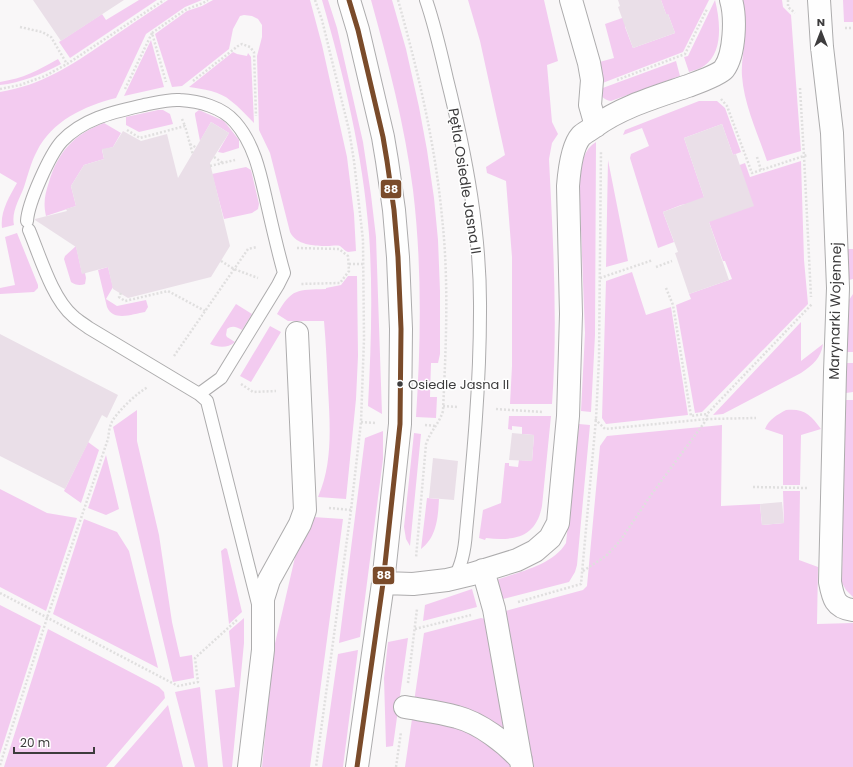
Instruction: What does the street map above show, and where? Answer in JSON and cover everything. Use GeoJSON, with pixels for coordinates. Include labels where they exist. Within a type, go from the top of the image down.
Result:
{"type":"FeatureCollection","features":[{"type":"Feature","properties":{"kind":"street"},"geometry":{"type":"LineString","coordinates":[[349,0],[358,30],[383,137],[394,210],[398,257],[401,329],[400,424],[383,583],[357,767]]}},
{"type":"Feature","properties":{"kind":"street"},"geometry":{"type":"LineString","coordinates":[[571,0],[589,63],[592,80],[590,105],[596,126]]}},
{"type":"Feature","properties":{"kind":"street"},"geometry":{"type":"LineString","coordinates":[[383,583],[413,584],[454,578],[517,560],[535,551],[550,538],[558,524],[568,416],[571,314],[568,186],[569,170],[574,153],[581,137],[596,126],[638,104],[700,82],[724,70],[733,42],[734,23],[731,0]]}},
{"type":"Feature","properties":{"kind":"street","name":"Marynarki Wojennej"},"geometry":{"type":"LineString","coordinates":[[819,0],[822,47],[833,146],[838,288],[830,582],[832,596],[837,604],[853,610]]}},
{"type":"Feature","properties":{"kind":"street"},"geometry":{"type":"LineString","coordinates":[[249,767],[262,650],[263,599],[266,588],[304,518],[305,510],[297,333]]}},
{"type":"Feature","properties":{"kind":"street"},"geometry":{"type":"LineString","coordinates":[[483,570],[494,608],[522,764]]}},
{"type":"Feature","properties":{"kind":"street"},"geometry":{"type":"LineString","coordinates":[[404,707],[459,717],[479,727],[510,747],[522,764]]}},
{"type":"Feature","properties":{"kind":"lane","name":"Pętla Osiedle Jasna II"},"geometry":{"type":"LineString","coordinates":[[426,0],[432,17],[455,112],[470,190],[477,245],[480,311],[477,408],[464,549],[458,572],[454,578]]}},
{"type":"Feature","properties":{"kind":"lane"},"geometry":{"type":"LineString","coordinates":[[199,394],[221,378],[284,273],[258,167],[251,147],[234,120],[223,112],[207,104],[179,100],[154,103],[111,112],[76,129],[62,142],[51,157],[29,208],[28,225],[53,289],[61,303],[73,316],[89,328],[199,394],[207,401],[263,625]]}},
{"type":"Feature","properties":{"kind":"path"},"geometry":{"type":"LineString","coordinates":[[0,89],[20,85],[45,76],[68,64],[164,0]]}},
{"type":"Feature","properties":{"kind":"path"},"geometry":{"type":"LineString","coordinates":[[152,33],[185,10],[208,0]]}},
{"type":"Feature","properties":{"kind":"path"},"geometry":{"type":"LineString","coordinates":[[316,0],[349,130],[363,240],[364,264],[364,339],[361,422],[351,510],[316,767]]}},
{"type":"Feature","properties":{"kind":"path"},"geometry":{"type":"LineString","coordinates":[[398,0],[425,106],[434,156],[442,218],[446,282],[446,355],[443,406],[440,420],[430,434],[426,444],[413,584],[417,609],[415,629],[581,584],[596,419],[599,359],[601,147]]}},
{"type":"Feature","properties":{"kind":"path"},"geometry":{"type":"LineString","coordinates":[[788,0],[788,7],[795,13],[795,21]]}},
{"type":"Feature","properties":{"kind":"path"},"geometry":{"type":"LineString","coordinates":[[591,90],[685,54],[709,7]]}},
{"type":"Feature","properties":{"kind":"path"},"geometry":{"type":"LineString","coordinates":[[20,27],[42,32],[51,37],[68,64]]}},
{"type":"Feature","properties":{"kind":"path"},"geometry":{"type":"LineString","coordinates":[[188,85],[238,46],[242,44],[250,47],[254,52],[256,118]]}},
{"type":"Feature","properties":{"kind":"path"},"geometry":{"type":"LineString","coordinates":[[800,84],[811,305]]}},
{"type":"Feature","properties":{"kind":"path"},"geometry":{"type":"LineString","coordinates":[[716,96],[723,100],[728,106],[744,157],[752,173],[833,146]]}},
{"type":"Feature","properties":{"kind":"path"},"geometry":{"type":"LineString","coordinates":[[190,144],[197,148]]}},
{"type":"Feature","properties":{"kind":"path"},"geometry":{"type":"LineString","coordinates":[[214,158],[223,163]]}},
{"type":"Feature","properties":{"kind":"path"},"geometry":{"type":"LineString","coordinates":[[757,158],[761,170]]}},
{"type":"Feature","properties":{"kind":"path"},"geometry":{"type":"LineString","coordinates":[[0,764],[113,420],[144,390],[158,381],[248,249],[276,243]]}},
{"type":"Feature","properties":{"kind":"path"},"geometry":{"type":"LineString","coordinates":[[600,278],[653,260]]}},
{"type":"Feature","properties":{"kind":"path"},"geometry":{"type":"LineString","coordinates":[[656,267],[672,261]]}},
{"type":"Feature","properties":{"kind":"path"},"geometry":{"type":"LineString","coordinates":[[349,264],[364,264]]}},
{"type":"Feature","properties":{"kind":"path"},"geometry":{"type":"LineString","coordinates":[[666,288],[673,305],[691,416],[707,414],[816,300],[838,288]]}},
{"type":"Feature","properties":{"kind":"path"},"geometry":{"type":"LineString","coordinates":[[121,293],[118,297],[125,301],[168,291],[206,311]]}},
{"type":"Feature","properties":{"kind":"path"},"geometry":{"type":"LineString","coordinates":[[237,382],[253,392],[300,390]]}},
{"type":"Feature","properties":{"kind":"path"},"geometry":{"type":"LineString","coordinates":[[443,406],[550,413],[596,419],[605,429],[707,419],[756,418]]}},
{"type":"Feature","properties":{"kind":"path"},"geometry":{"type":"LineString","coordinates":[[582,572],[606,556],[620,541],[651,495],[707,419],[707,414]]}},
{"type":"Feature","properties":{"kind":"path"},"geometry":{"type":"LineString","coordinates":[[753,487],[832,488]]}},
{"type":"Feature","properties":{"kind":"path"},"geometry":{"type":"LineString","coordinates":[[0,594],[178,686],[198,682],[195,658],[241,617]]}},
{"type":"Feature","properties":{"kind":"shaded area"},"geometry":{"type":"Polygon","coordinates":[[[139,0],[157,0],[70,58],[59,42],[102,14],[106,20],[139,0]]]}},
{"type":"Feature","properties":{"kind":"shaded area"},"geometry":{"type":"Polygon","coordinates":[[[168,0],[202,0],[185,7],[146,34],[116,98],[92,105],[70,116],[51,131],[43,140],[33,160],[18,200],[13,220],[14,225],[2,228],[2,216],[4,210],[17,183],[0,173],[0,92],[29,85],[55,74],[168,0]]]}},
{"type":"Feature","properties":{"kind":"shaded area"},"geometry":{"type":"Polygon","coordinates":[[[213,0],[310,0],[322,45],[347,157],[354,214],[356,251],[348,252],[340,246],[317,246],[306,244],[296,240],[290,232],[270,153],[259,130],[257,56],[262,37],[262,25],[258,19],[252,16],[240,16],[233,29],[229,49],[182,86],[172,87],[155,34],[187,11],[202,6],[213,0]]]}},
{"type":"Feature","properties":{"kind":"shaded area"},"geometry":{"type":"Polygon","coordinates":[[[322,0],[328,0],[337,28],[363,142],[371,195],[376,237],[382,414],[368,406],[371,342],[371,277],[369,234],[362,175],[352,116],[322,0]]]}},
{"type":"Feature","properties":{"kind":"shaded area"},"geometry":{"type":"Polygon","coordinates":[[[371,0],[392,0],[406,49],[427,150],[438,240],[440,291],[440,354],[438,363],[431,363],[430,397],[437,397],[436,418],[416,417],[420,303],[418,246],[413,190],[401,118],[371,0]]]}},
{"type":"Feature","properties":{"kind":"shaded area"},"geometry":{"type":"Polygon","coordinates":[[[468,0],[544,0],[558,61],[547,65],[552,122],[558,134],[552,143],[549,159],[555,312],[552,404],[510,404],[512,366],[512,257],[506,181],[487,173],[486,167],[505,155],[480,41],[468,0]]]}},
{"type":"Feature","properties":{"kind":"shaded area"},"geometry":{"type":"Polygon","coordinates":[[[661,0],[709,0],[683,52],[600,84],[596,63],[614,58],[605,24],[625,17],[625,27],[633,48],[675,33],[661,0]]]}},
{"type":"Feature","properties":{"kind":"shaded area"},"geometry":{"type":"Polygon","coordinates":[[[715,0],[719,35],[715,53],[704,66],[689,72],[684,57],[688,56],[715,0]]]}},
{"type":"Feature","properties":{"kind":"shaded area"},"geometry":{"type":"Polygon","coordinates":[[[743,0],[782,0],[783,7],[791,15],[801,151],[767,161],[748,109],[743,87],[742,66],[745,23],[743,0]]]}},
{"type":"Feature","properties":{"kind":"shaded area"},"geometry":{"type":"Polygon","coordinates":[[[843,0],[853,0],[853,22],[844,22],[843,0]]]}},
{"type":"Feature","properties":{"kind":"shaded area"},"geometry":{"type":"Polygon","coordinates":[[[151,40],[164,87],[124,96],[151,40]]]}},
{"type":"Feature","properties":{"kind":"shaded area"},"geometry":{"type":"Polygon","coordinates":[[[233,52],[247,56],[248,53],[251,57],[254,123],[237,106],[222,95],[211,91],[189,87],[233,52]]]}},
{"type":"Feature","properties":{"kind":"shaded area"},"geometry":{"type":"Polygon","coordinates":[[[58,59],[61,64],[31,78],[0,85],[0,82],[30,74],[58,59]]]}},
{"type":"Feature","properties":{"kind":"shaded area"},"geometry":{"type":"Polygon","coordinates":[[[676,61],[680,76],[611,101],[606,100],[601,94],[600,89],[676,61]]]}},
{"type":"Feature","properties":{"kind":"shaded area"},"geometry":{"type":"Polygon","coordinates":[[[699,101],[717,101],[725,108],[741,152],[733,155],[722,124],[684,138],[705,200],[681,205],[663,212],[674,242],[658,248],[630,158],[631,154],[649,146],[642,128],[623,135],[625,130],[699,101]]]}},
{"type":"Feature","properties":{"kind":"shaded area"},"geometry":{"type":"Polygon","coordinates":[[[163,110],[170,114],[173,124],[139,132],[126,125],[126,117],[163,110]]]}},
{"type":"Feature","properties":{"kind":"shaded area"},"geometry":{"type":"Polygon","coordinates":[[[199,110],[224,121],[239,140],[239,148],[223,153],[218,152],[229,133],[211,122],[200,141],[195,115],[195,113],[199,110]]]}},
{"type":"Feature","properties":{"kind":"shaded area"},"geometry":{"type":"Polygon","coordinates":[[[104,123],[121,133],[113,147],[102,150],[104,159],[84,165],[71,186],[76,206],[46,216],[46,191],[53,171],[62,153],[69,145],[84,133],[93,127],[104,123]]]}},
{"type":"Feature","properties":{"kind":"shaded area"},"geometry":{"type":"Polygon","coordinates":[[[596,142],[595,335],[591,412],[581,411],[585,333],[579,177],[582,162],[586,153],[596,142]]]}},
{"type":"Feature","properties":{"kind":"shaded area"},"geometry":{"type":"Polygon","coordinates":[[[608,160],[628,261],[606,267],[608,160]]]}},
{"type":"Feature","properties":{"kind":"shaded area"},"geometry":{"type":"Polygon","coordinates":[[[801,161],[804,260],[808,304],[702,412],[695,413],[676,305],[691,299],[689,294],[732,279],[725,261],[723,261],[709,222],[737,166],[745,163],[750,177],[801,161]]]}},
{"type":"Feature","properties":{"kind":"shaded area"},"geometry":{"type":"Polygon","coordinates":[[[246,167],[251,170],[259,204],[258,209],[252,213],[224,219],[212,174],[246,167]]]}},
{"type":"Feature","properties":{"kind":"shaded area"},"geometry":{"type":"Polygon","coordinates":[[[17,233],[38,288],[34,292],[0,294],[0,288],[15,285],[5,237],[17,233]]]}},
{"type":"Feature","properties":{"kind":"shaded area"},"geometry":{"type":"Polygon","coordinates":[[[76,246],[82,273],[85,273],[86,278],[85,284],[81,285],[71,282],[64,259],[65,256],[76,246]]]}},
{"type":"Feature","properties":{"kind":"shaded area"},"geometry":{"type":"Polygon","coordinates":[[[848,249],[853,249],[853,279],[849,280],[848,249]]]}},
{"type":"Feature","properties":{"kind":"shaded area"},"geometry":{"type":"Polygon","coordinates":[[[108,267],[113,287],[106,299],[117,306],[146,300],[148,307],[145,312],[118,316],[110,312],[107,307],[98,270],[108,267]]]}},
{"type":"Feature","properties":{"kind":"shaded area"},"geometry":{"type":"Polygon","coordinates":[[[632,272],[646,315],[671,307],[688,415],[606,424],[602,418],[606,281],[632,272]]]}},
{"type":"Feature","properties":{"kind":"shaded area"},"geometry":{"type":"Polygon","coordinates":[[[348,276],[357,276],[358,356],[356,399],[346,499],[318,497],[326,471],[329,444],[324,321],[288,321],[277,314],[287,299],[296,292],[302,290],[326,289],[341,285],[348,276]]]}},
{"type":"Feature","properties":{"kind":"shaded area"},"geometry":{"type":"Polygon","coordinates":[[[853,294],[853,352],[846,352],[847,303],[853,294]]]}},
{"type":"Feature","properties":{"kind":"shaded area"},"geometry":{"type":"Polygon","coordinates":[[[236,304],[252,314],[242,330],[234,327],[227,329],[227,337],[235,342],[223,347],[210,344],[236,304]]]}},
{"type":"Feature","properties":{"kind":"shaded area"},"geometry":{"type":"Polygon","coordinates":[[[801,322],[801,361],[823,344],[818,357],[813,364],[801,373],[723,414],[713,415],[801,322]]]}},
{"type":"Feature","properties":{"kind":"shaded area"},"geometry":{"type":"Polygon","coordinates":[[[270,326],[281,332],[251,382],[240,376],[270,326]]]}},
{"type":"Feature","properties":{"kind":"shaded area"},"geometry":{"type":"Polygon","coordinates":[[[846,363],[853,363],[853,392],[846,393],[846,363]]]}},
{"type":"Feature","properties":{"kind":"shaded area"},"geometry":{"type":"Polygon","coordinates":[[[845,400],[853,400],[853,597],[842,583],[845,400]]]}},
{"type":"Feature","properties":{"kind":"shaded area"},"geometry":{"type":"Polygon","coordinates":[[[137,410],[137,441],[159,535],[172,622],[180,657],[192,655],[194,678],[173,682],[113,427],[137,410]]]}},
{"type":"Feature","properties":{"kind":"shaded area"},"geometry":{"type":"Polygon","coordinates":[[[786,410],[802,411],[810,416],[821,429],[801,435],[800,485],[783,485],[783,435],[765,429],[771,420],[786,410]]]}},
{"type":"Feature","properties":{"kind":"shaded area"},"geometry":{"type":"Polygon","coordinates":[[[509,416],[551,416],[542,506],[535,525],[529,531],[514,538],[486,538],[485,540],[479,538],[483,510],[501,503],[505,463],[509,463],[509,466],[518,467],[519,460],[532,461],[534,435],[522,434],[522,427],[512,426],[512,430],[508,429],[509,416]]]}},
{"type":"Feature","properties":{"kind":"shaded area"},"geometry":{"type":"Polygon","coordinates":[[[579,424],[590,425],[577,565],[575,572],[569,582],[499,600],[496,580],[535,567],[553,557],[566,543],[579,424]]]}},
{"type":"Feature","properties":{"kind":"shaded area"},"geometry":{"type":"Polygon","coordinates":[[[722,425],[721,506],[760,504],[762,525],[784,523],[783,491],[800,491],[799,560],[818,567],[817,624],[853,623],[853,767],[529,767],[502,612],[583,590],[587,586],[600,446],[607,436],[722,425]]]}},
{"type":"Feature","properties":{"kind":"shaded area"},"geometry":{"type":"Polygon","coordinates":[[[383,431],[383,459],[360,637],[339,643],[365,438],[383,431]]]}},
{"type":"Feature","properties":{"kind":"shaded area"},"geometry":{"type":"Polygon","coordinates":[[[414,433],[421,434],[410,546],[406,539],[404,527],[414,433]]]}},
{"type":"Feature","properties":{"kind":"shaded area"},"geometry":{"type":"Polygon","coordinates":[[[88,442],[99,450],[81,503],[64,491],[88,442]]]}},
{"type":"Feature","properties":{"kind":"shaded area"},"geometry":{"type":"Polygon","coordinates":[[[106,455],[119,509],[106,515],[88,508],[106,455]]]}},
{"type":"Feature","properties":{"kind":"shaded area"},"geometry":{"type":"Polygon","coordinates":[[[0,489],[47,513],[77,518],[46,611],[0,587],[0,489]]]}},
{"type":"Feature","properties":{"kind":"shaded area"},"geometry":{"type":"Polygon","coordinates":[[[427,498],[439,499],[438,513],[436,526],[433,533],[421,549],[427,498]]]}},
{"type":"Feature","properties":{"kind":"shaded area"},"geometry":{"type":"Polygon","coordinates":[[[313,517],[343,519],[310,767],[262,767],[273,652],[296,553],[313,517]]]}},
{"type":"Feature","properties":{"kind":"shaded area"},"geometry":{"type":"Polygon","coordinates":[[[84,519],[117,532],[129,551],[158,668],[53,614],[84,519]]]}},
{"type":"Feature","properties":{"kind":"shaded area"},"geometry":{"type":"Polygon","coordinates":[[[225,548],[227,549],[242,612],[229,624],[221,551],[225,548]]]}},
{"type":"Feature","properties":{"kind":"shaded area"},"geometry":{"type":"Polygon","coordinates":[[[472,589],[477,607],[423,621],[425,605],[472,589]]]}},
{"type":"Feature","properties":{"kind":"shaded area"},"geometry":{"type":"Polygon","coordinates":[[[0,605],[41,626],[0,754],[0,605]]]}},
{"type":"Feature","properties":{"kind":"shaded area"},"geometry":{"type":"Polygon","coordinates":[[[244,618],[244,643],[232,767],[223,767],[215,690],[235,687],[229,631],[244,618]]]}},
{"type":"Feature","properties":{"kind":"shaded area"},"geometry":{"type":"Polygon","coordinates":[[[481,618],[485,619],[510,735],[414,702],[424,633],[481,618]]]}},
{"type":"Feature","properties":{"kind":"shaded area"},"geometry":{"type":"Polygon","coordinates":[[[48,629],[159,687],[164,692],[165,698],[106,767],[4,767],[48,629]]]}},
{"type":"Feature","properties":{"kind":"shaded area"},"geometry":{"type":"Polygon","coordinates":[[[408,638],[393,746],[386,747],[384,678],[388,642],[408,638]]]}},
{"type":"Feature","properties":{"kind":"shaded area"},"geometry":{"type":"Polygon","coordinates":[[[358,650],[343,767],[322,767],[338,654],[358,650]]]}},
{"type":"Feature","properties":{"kind":"shaded area"},"geometry":{"type":"Polygon","coordinates":[[[200,687],[208,767],[195,767],[175,692],[200,687]]]}},
{"type":"Feature","properties":{"kind":"shaded area"},"geometry":{"type":"Polygon","coordinates":[[[168,705],[183,767],[114,767],[168,705]]]}},
{"type":"Feature","properties":{"kind":"shaded area"},"geometry":{"type":"Polygon","coordinates":[[[412,719],[462,727],[488,743],[514,767],[405,767],[412,719]]]}},
{"type":"Feature","properties":{"kind":"building"},"geometry":{"type":"Polygon","coordinates":[[[33,0],[124,0],[61,41],[33,0]]]}},
{"type":"Feature","properties":{"kind":"building"},"geometry":{"type":"Polygon","coordinates":[[[618,0],[661,0],[675,33],[633,48],[618,7],[620,6],[618,0]]]}},
{"type":"Feature","properties":{"kind":"building"},"geometry":{"type":"Polygon","coordinates":[[[211,122],[229,133],[210,163],[230,246],[211,277],[128,298],[113,289],[108,267],[82,274],[76,247],[35,220],[67,211],[66,209],[76,206],[71,186],[84,165],[104,159],[102,149],[113,147],[123,131],[141,141],[167,134],[178,178],[211,122]]]}},
{"type":"Feature","properties":{"kind":"building"},"geometry":{"type":"Polygon","coordinates":[[[722,124],[733,155],[736,154],[754,206],[709,222],[729,280],[689,294],[675,253],[678,252],[663,212],[704,197],[684,138],[722,124]]]}},
{"type":"Feature","properties":{"kind":"building"},"geometry":{"type":"Polygon","coordinates":[[[0,334],[118,395],[107,418],[102,415],[65,489],[0,456],[0,334]]]}},
{"type":"Feature","properties":{"kind":"building"},"geometry":{"type":"Polygon","coordinates":[[[512,433],[534,435],[532,461],[509,460],[512,433]]]}},
{"type":"Feature","properties":{"kind":"building"},"geometry":{"type":"Polygon","coordinates":[[[433,458],[458,461],[454,500],[429,498],[433,458]]]}},
{"type":"Feature","properties":{"kind":"building"},"geometry":{"type":"Polygon","coordinates":[[[782,502],[784,523],[762,525],[760,504],[782,502]]]}},
{"type":"Feature","properties":{"kind":"transit line","name":"88"},"geometry":{"type":"LineString","coordinates":[[349,0],[358,30],[383,137],[387,161],[394,210],[398,257],[401,329],[400,424],[383,583],[357,767]]}},
{"type":"Feature","properties":{"kind":"place","name":"Osiedle Jasna II"},"geometry":{"type":"Point","coordinates":[400,384]}}]}
